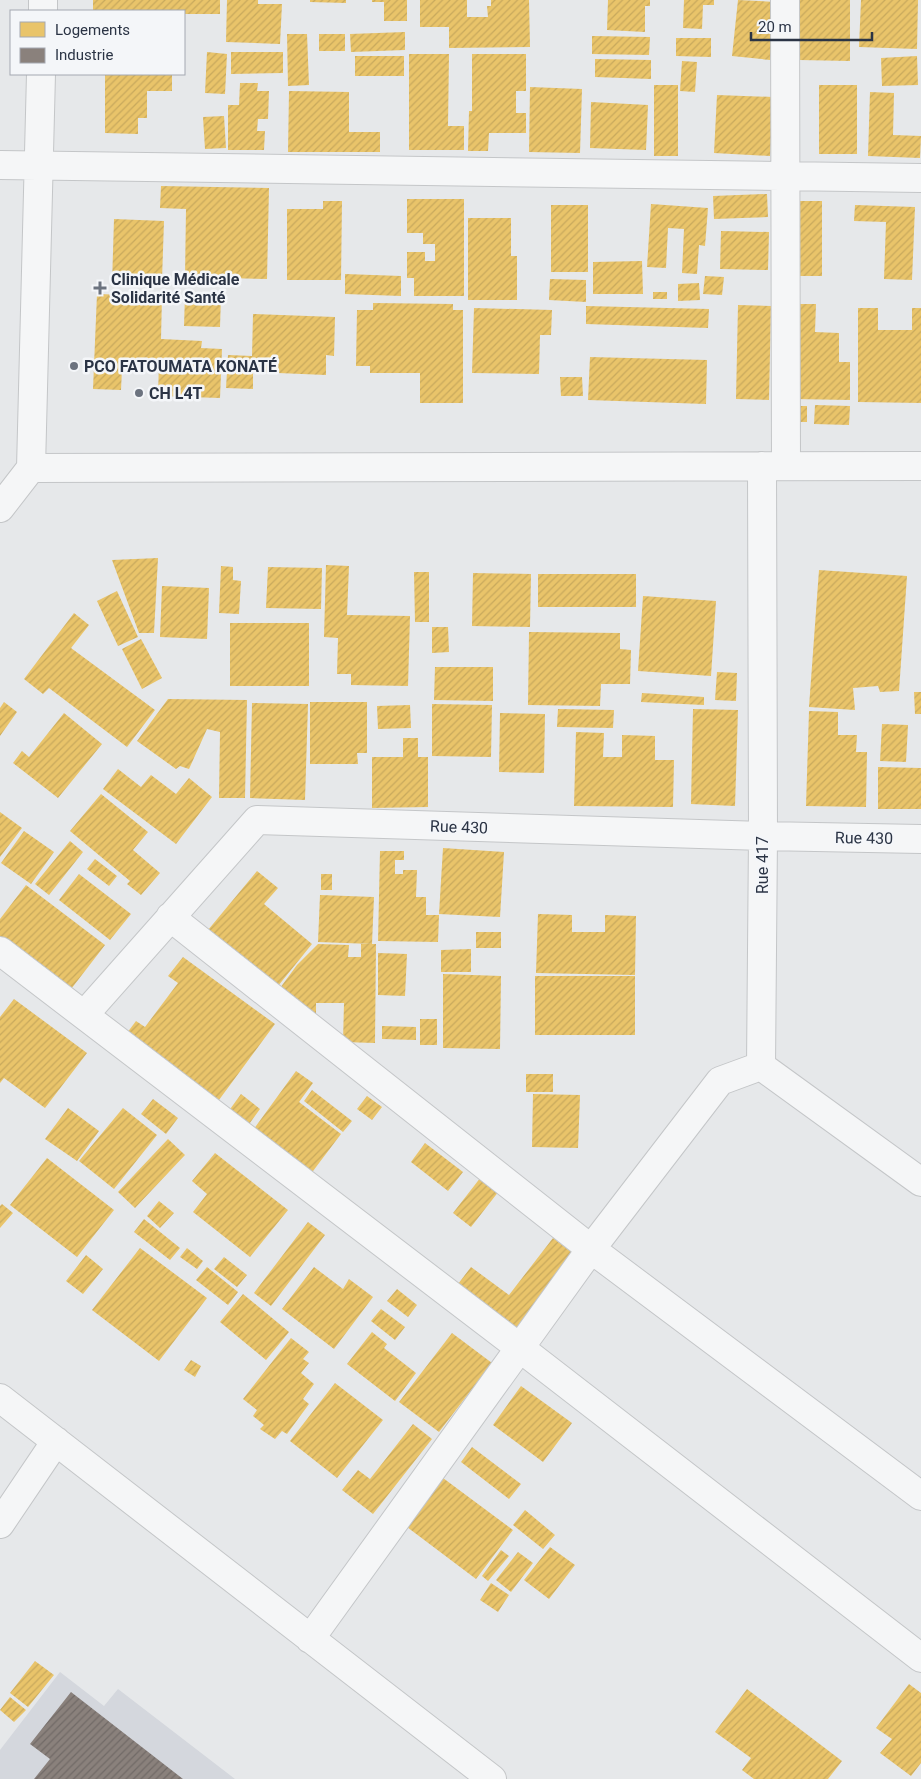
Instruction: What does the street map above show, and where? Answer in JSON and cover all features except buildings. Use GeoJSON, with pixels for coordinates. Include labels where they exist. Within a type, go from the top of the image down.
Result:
{"type":"FeatureCollection","features":[{"type":"Feature","properties":{"kind":"street","name":"Rue 417"},"geometry":{"type":"LineString","coordinates":[[761,1066],[763,836],[774,466],[786,176],[785,0]]}},
{"type":"Feature","properties":{"kind":"street"},"geometry":{"type":"LineString","coordinates":[[0,508],[31,468],[41,75]]}},
{"type":"Feature","properties":{"kind":"street"},"geometry":{"type":"LineString","coordinates":[[0,165],[921,178]]}},
{"type":"Feature","properties":{"kind":"street"},"geometry":{"type":"LineString","coordinates":[[31,468],[921,466]]}},
{"type":"Feature","properties":{"kind":"street","name":"Rue 430"},"geometry":{"type":"LineString","coordinates":[[84,1015],[256,820],[917,842]]}},
{"type":"Feature","properties":{"kind":"street"},"geometry":{"type":"LineString","coordinates":[[170,917],[591,1249],[921,1496]]}},
{"type":"Feature","properties":{"kind":"street"},"geometry":{"type":"LineString","coordinates":[[0,951],[520,1348],[921,1658]]}},
{"type":"Feature","properties":{"kind":"street"},"geometry":{"type":"LineString","coordinates":[[310,1639],[591,1249],[720,1081],[761,1066],[921,1182]]}},
{"type":"Feature","properties":{"kind":"street"},"geometry":{"type":"LineString","coordinates":[[0,1398],[492,1779]]}},
{"type":"Feature","properties":{"kind":"street"},"geometry":{"type":"LineString","coordinates":[[0,1524],[56,1441]]}},
{"type":"Feature","properties":{"kind":"shaded area"},"geometry":{"type":"Polygon","coordinates":[[[60,1672],[104,1706],[118,1689],[235,1779],[0,1779],[0,1750],[60,1672]]]}},
{"type":"Feature","properties":{"kind":"place","name":"Clinique Médicale Solidarité Santé"},"geometry":{"type":"Point","coordinates":[100,288]}},
{"type":"Feature","properties":{"kind":"place","name":"PCO FATOUMATA KONATÉ"},"geometry":{"type":"Point","coordinates":[74,366]}},
{"type":"Feature","properties":{"kind":"place","name":"CH L4T"},"geometry":{"type":"Point","coordinates":[139,393]}}]}
